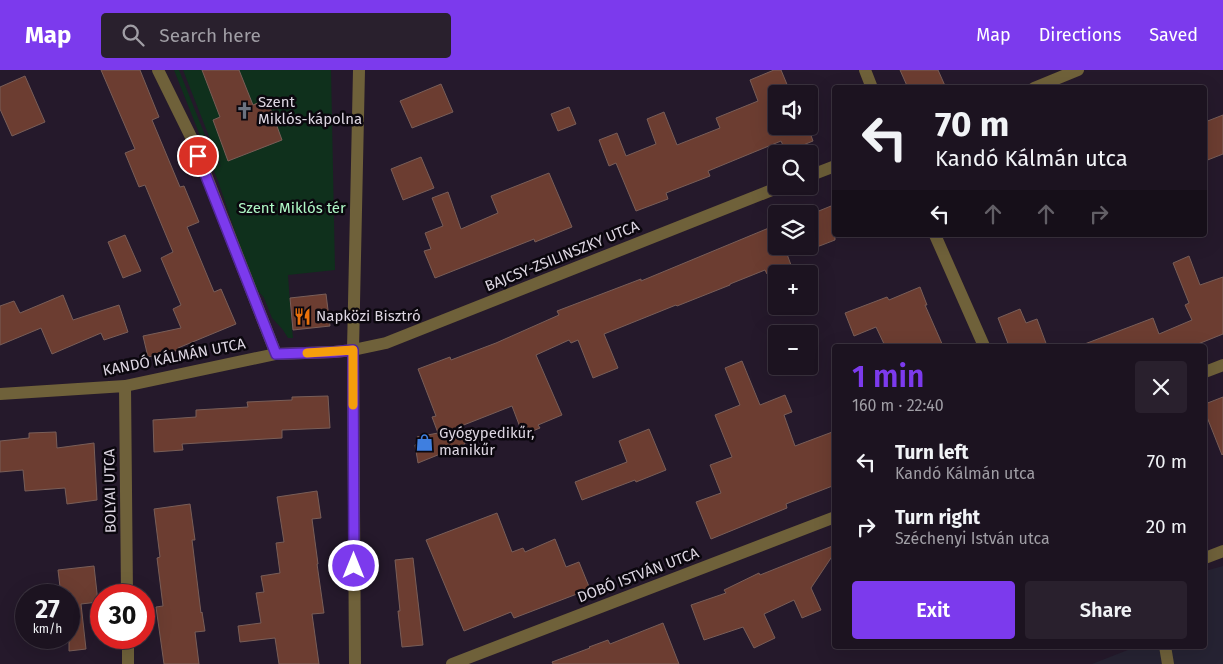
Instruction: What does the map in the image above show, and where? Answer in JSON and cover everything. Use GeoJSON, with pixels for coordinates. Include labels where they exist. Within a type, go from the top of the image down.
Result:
{"type":"FeatureCollection","features":[{"type":"Feature","properties":{"kind":"street"},"geometry":{"type":"LineString","coordinates":[[158,70],[192,139],[276,354]]}},
{"type":"Feature","properties":{"kind":"street"},"geometry":{"type":"LineString","coordinates":[[355,664],[353,350],[359,70]]}},
{"type":"Feature","properties":{"kind":"street"},"geometry":{"type":"LineString","coordinates":[[865,70],[871,85]]}},
{"type":"Feature","properties":{"kind":"street"},"geometry":{"type":"LineString","coordinates":[[1041,85],[1078,70]]}},
{"type":"Feature","properties":{"kind":"street"},"geometry":{"type":"LineString","coordinates":[[818,173],[832,167]]}},
{"type":"Feature","properties":{"kind":"street","name":"BAJCSY-ZSILINSZKY UTCA"},"geometry":{"type":"LineString","coordinates":[[353,350],[386,343],[768,192]]}},
{"type":"Feature","properties":{"kind":"street"},"geometry":{"type":"LineString","coordinates":[[936,237],[983,344]]}},
{"type":"Feature","properties":{"kind":"street","name":"KANDÓ KÁLMÁN UTCA"},"geometry":{"type":"LineString","coordinates":[[0,394],[124,386],[276,354],[353,350]]}},
{"type":"Feature","properties":{"kind":"street"},"geometry":{"type":"LineString","coordinates":[[1207,371],[1223,365]]}},
{"type":"Feature","properties":{"kind":"street","name":"BOLYAI UTCA"},"geometry":{"type":"LineString","coordinates":[[124,386],[128,584]]}},
{"type":"Feature","properties":{"kind":"street","name":"DOBÓ ISTVÁN UTCA"},"geometry":{"type":"LineString","coordinates":[[452,664],[832,518]]}},
{"type":"Feature","properties":{"kind":"street"},"geometry":{"type":"LineString","coordinates":[[1207,557],[1223,551]]}},
{"type":"Feature","properties":{"kind":"street"},"geometry":{"type":"LineString","coordinates":[[128,649],[128,664]]}},
{"type":"Feature","properties":{"kind":"street"},"geometry":{"type":"LineString","coordinates":[[1166,649],[1168,664]]}},
{"type":"Feature","properties":{"kind":"shaded area"},"geometry":{"type":"Polygon","coordinates":[[[1223,566],[1223,664],[1092,664],[1130,649],[1207,649],[1207,570],[1223,566]]]}},
{"type":"Feature","properties":{"kind":"green space","name":"Szent Miklós tér"},"geometry":{"type":"Polygon","coordinates":[[[174,70],[179,70],[213,155],[221,167],[183,70],[331,70],[335,270],[288,275],[293,338],[288,338],[272,318],[264,298],[253,285],[218,181],[174,70]]]}},
{"type":"Feature","properties":{"kind":"building"},"geometry":{"type":"Polygon","coordinates":[[[101,70],[140,70],[159,117],[152,120],[180,187],[184,186],[199,222],[187,227],[214,292],[221,289],[236,324],[178,348],[179,350],[148,357],[143,336],[181,328],[173,309],[181,305],[161,258],[173,252],[145,185],[139,187],[125,153],[135,149],[101,70]]]}},
{"type":"Feature","properties":{"kind":"building","name":"Szent Miklós-kápolna"},"geometry":{"type":"Polygon","coordinates":[[[202,70],[239,70],[253,105],[267,99],[282,140],[228,161],[213,120],[220,117],[202,70]]]}},
{"type":"Feature","properties":{"kind":"building"},"geometry":{"type":"Polygon","coordinates":[[[774,70],[781,70],[787,85],[768,85],[768,135],[811,135],[813,141],[803,145],[783,145],[781,141],[768,145],[708,171],[710,176],[666,193],[668,199],[636,211],[616,163],[609,166],[599,140],[617,133],[626,156],[656,144],[647,119],[664,112],[677,145],[720,128],[716,118],[758,101],[750,80],[774,70]]]}},
{"type":"Feature","properties":{"kind":"building"},"geometry":{"type":"Polygon","coordinates":[[[900,70],[938,70],[945,85],[907,85],[900,70]]]}},
{"type":"Feature","properties":{"kind":"building"},"geometry":{"type":"Polygon","coordinates":[[[25,76],[45,122],[12,136],[0,109],[0,87],[25,76]]]}},
{"type":"Feature","properties":{"kind":"building"},"geometry":{"type":"Polygon","coordinates":[[[441,84],[453,112],[412,128],[400,101],[441,84]]]}},
{"type":"Feature","properties":{"kind":"building"},"geometry":{"type":"Polygon","coordinates":[[[569,107],[576,124],[558,131],[551,114],[569,107]]]}},
{"type":"Feature","properties":{"kind":"building"},"geometry":{"type":"Polygon","coordinates":[[[1223,115],[1223,154],[1207,160],[1207,121],[1223,115]]]}},
{"type":"Feature","properties":{"kind":"building"},"geometry":{"type":"Polygon","coordinates":[[[421,157],[434,188],[403,200],[391,169],[421,157]]]}},
{"type":"Feature","properties":{"kind":"building"},"geometry":{"type":"Polygon","coordinates":[[[549,173],[572,227],[535,242],[534,239],[435,278],[424,251],[431,249],[425,233],[443,226],[432,198],[448,192],[461,229],[498,213],[491,196],[549,173]]]}},
{"type":"Feature","properties":{"kind":"building"},"geometry":{"type":"Polygon","coordinates":[[[831,206],[832,237],[835,237],[835,240],[818,247],[818,211],[831,206]]]}},
{"type":"Feature","properties":{"kind":"building"},"geometry":{"type":"Polygon","coordinates":[[[768,228],[768,255],[787,255],[791,265],[768,265],[768,274],[765,270],[604,334],[618,368],[593,378],[578,340],[571,343],[569,340],[536,355],[562,415],[538,425],[540,428],[523,435],[512,406],[456,428],[465,444],[418,463],[415,445],[418,444],[417,437],[438,433],[432,417],[436,416],[418,369],[450,357],[451,360],[496,343],[559,315],[557,311],[641,279],[641,281],[768,228]]]}},
{"type":"Feature","properties":{"kind":"building"},"geometry":{"type":"Polygon","coordinates":[[[125,235],[141,271],[123,278],[108,242],[125,235]]]}},
{"type":"Feature","properties":{"kind":"building"},"geometry":{"type":"Polygon","coordinates":[[[1189,256],[1200,285],[1223,277],[1223,334],[1198,344],[1085,344],[1153,318],[1159,334],[1192,320],[1185,305],[1189,303],[1173,263],[1189,256]]]}},
{"type":"Feature","properties":{"kind":"building"},"geometry":{"type":"Polygon","coordinates":[[[920,287],[927,305],[925,305],[942,344],[884,344],[876,327],[854,336],[845,313],[887,297],[889,300],[920,287]]]}},
{"type":"Feature","properties":{"kind":"building"},"geometry":{"type":"Polygon","coordinates":[[[326,294],[330,326],[293,330],[290,298],[326,294]]]}},
{"type":"Feature","properties":{"kind":"building"},"geometry":{"type":"Polygon","coordinates":[[[63,295],[73,320],[119,305],[128,332],[104,340],[101,333],[52,354],[41,328],[0,345],[0,306],[14,301],[20,313],[63,295]]]}},
{"type":"Feature","properties":{"kind":"building"},"geometry":{"type":"Polygon","coordinates":[[[1020,309],[1026,323],[1037,319],[1046,344],[1008,344],[998,318],[1020,309]]]}},
{"type":"Feature","properties":{"kind":"building"},"geometry":{"type":"Polygon","coordinates":[[[742,361],[760,405],[785,395],[792,412],[784,415],[795,446],[832,432],[832,486],[786,504],[787,508],[711,539],[696,502],[721,493],[710,465],[732,457],[715,415],[740,405],[725,368],[742,361]]]}},
{"type":"Feature","properties":{"kind":"building"},"geometry":{"type":"Polygon","coordinates":[[[328,396],[330,428],[282,430],[282,438],[182,444],[183,450],[154,452],[153,420],[196,417],[196,410],[248,407],[247,402],[292,400],[292,397],[328,396]]]}},
{"type":"Feature","properties":{"kind":"building"},"geometry":{"type":"Polygon","coordinates":[[[1223,397],[1222,455],[1207,417],[1207,403],[1223,397]]]}},
{"type":"Feature","properties":{"kind":"building"},"geometry":{"type":"Polygon","coordinates":[[[649,429],[666,470],[582,500],[575,482],[627,462],[619,441],[649,429]]]}},
{"type":"Feature","properties":{"kind":"building"},"geometry":{"type":"Polygon","coordinates":[[[56,432],[57,448],[94,443],[97,500],[67,504],[65,488],[25,491],[23,470],[0,472],[0,441],[29,438],[29,433],[56,432]]]}},
{"type":"Feature","properties":{"kind":"building"},"geometry":{"type":"Polygon","coordinates":[[[317,491],[321,518],[312,519],[324,613],[312,614],[319,664],[279,664],[275,638],[240,642],[238,626],[261,623],[256,593],[264,592],[261,576],[280,573],[276,543],[284,542],[277,497],[317,491]]]}},
{"type":"Feature","properties":{"kind":"building"},"geometry":{"type":"Polygon","coordinates":[[[190,504],[195,540],[192,540],[205,631],[195,632],[199,664],[164,664],[156,607],[163,606],[157,558],[160,557],[154,509],[190,504]]]}},
{"type":"Feature","properties":{"kind":"building"},"geometry":{"type":"Polygon","coordinates":[[[497,513],[512,552],[523,548],[525,552],[555,539],[566,567],[579,562],[590,589],[514,618],[511,612],[464,631],[426,540],[497,513]]]}},
{"type":"Feature","properties":{"kind":"building"},"geometry":{"type":"Polygon","coordinates":[[[832,546],[832,556],[811,588],[821,610],[802,618],[794,600],[764,614],[775,638],[754,648],[743,627],[704,640],[691,605],[726,593],[724,590],[759,573],[760,575],[832,546]]]}},
{"type":"Feature","properties":{"kind":"building"},"geometry":{"type":"Polygon","coordinates":[[[413,558],[423,645],[402,647],[395,560],[413,558]]]}},
{"type":"Feature","properties":{"kind":"building"},"geometry":{"type":"Polygon","coordinates":[[[94,566],[96,584],[90,584],[90,603],[81,604],[86,649],[69,651],[69,649],[80,649],[80,584],[60,584],[58,570],[94,566]]]}},
{"type":"Feature","properties":{"kind":"building"},"geometry":{"type":"Polygon","coordinates":[[[663,623],[679,664],[553,664],[552,662],[608,640],[610,644],[663,623]]]}},
{"type":"Feature","properties":{"kind":"slow traffic"},"geometry":{"type":"LineString","coordinates":[[307,353],[353,350],[353,405]]}},
{"type":"Feature","properties":{"kind":"place","name":"Szent Miklós-kápolna"},"geometry":{"type":"Point","coordinates":[244,111]}},
{"type":"Feature","properties":{"kind":"place","name":"Napközi Bisztró"},"geometry":{"type":"Point","coordinates":[302,316]}},
{"type":"Feature","properties":{"kind":"place","name":"Gyógypedikűr, manikűr"},"geometry":{"type":"Point","coordinates":[425,442]}},
{"type":"Feature","properties":{"kind":"route"},"geometry":{"type":"LineString","coordinates":[[198,156],[276,354],[353,350],[354,566]]}}]}
